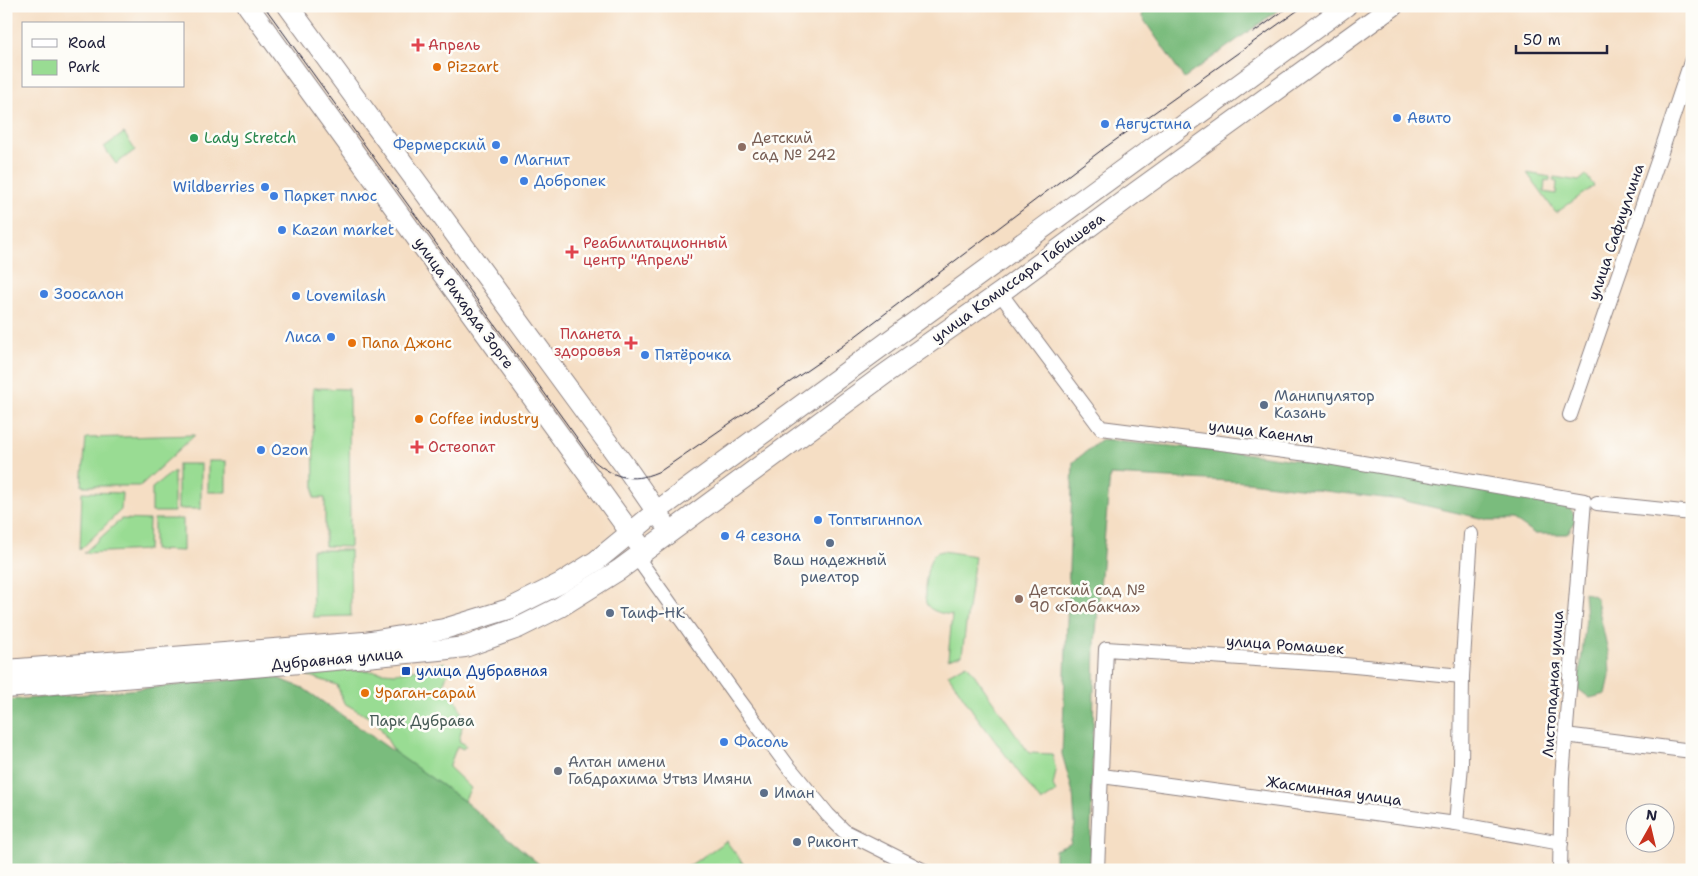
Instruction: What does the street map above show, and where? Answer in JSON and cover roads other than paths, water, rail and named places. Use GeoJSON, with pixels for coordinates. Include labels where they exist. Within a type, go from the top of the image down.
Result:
{"type":"FeatureCollection","features":[{"type":"Feature","properties":{"kind":"street","name":"улица Рихарда Зорге"},"geometry":{"type":"LineString","coordinates":[[248,6],[631,533],[640,553]]}},
{"type":"Feature","properties":{"kind":"street"},"geometry":{"type":"LineString","coordinates":[[288,6],[670,531]]}},
{"type":"Feature","properties":{"kind":"street","name":"улица Комиссара Габишева"},"geometry":{"type":"LineString","coordinates":[[631,533],[657,511],[1346,6]]}},
{"type":"Feature","properties":{"kind":"street","name":"улица Комиссара Габишева"},"geometry":{"type":"LineString","coordinates":[[640,553],[1393,6]]}},
{"type":"Feature","properties":{"kind":"street","name":"улица Сафиуллина"},"geometry":{"type":"LineString","coordinates":[[1570,415],[1692,58]]}},
{"type":"Feature","properties":{"kind":"street","name":"улица Каенлы"},"geometry":{"type":"LineString","coordinates":[[1000,293],[1101,428],[1316,455],[1590,502],[1692,513]]}},
{"type":"Feature","properties":{"kind":"street","name":"Листопадная улица"},"geometry":{"type":"LineString","coordinates":[[1560,870],[1565,735],[1590,502]]}},
{"type":"Feature","properties":{"kind":"street","name":"Дубравная улица"},"geometry":{"type":"LineString","coordinates":[[6,670],[305,645],[364,642],[444,629],[509,609],[561,583],[596,561],[631,533]]}},
{"type":"Feature","properties":{"kind":"street"},"geometry":{"type":"LineString","coordinates":[[1456,824],[1460,765],[1462,676],[1471,534]]}},
{"type":"Feature","properties":{"kind":"street","name":"Дубравная улица"},"geometry":{"type":"LineString","coordinates":[[6,688],[330,661],[465,647],[505,633],[560,606],[618,570],[640,553]]}},
{"type":"Feature","properties":{"kind":"street"},"geometry":{"type":"LineString","coordinates":[[640,553],[747,712],[828,815],[844,831],[922,870]]}},
{"type":"Feature","properties":{"kind":"street","name":"улица Ромашек"},"geometry":{"type":"LineString","coordinates":[[1102,776],[1106,649],[1344,665],[1462,676]]}},
{"type":"Feature","properties":{"kind":"street"},"geometry":{"type":"LineString","coordinates":[[1565,735],[1692,751]]}},
{"type":"Feature","properties":{"kind":"street"},"geometry":{"type":"LineString","coordinates":[[1097,870],[1102,776]]}},
{"type":"Feature","properties":{"kind":"street","name":"Жасминная улица"},"geometry":{"type":"LineString","coordinates":[[1102,776],[1456,824],[1561,843]]}},
{"type":"Feature","properties":{"kind":"tram line"},"geometry":{"type":"LineString","coordinates":[[264,6],[593,460],[610,472],[634,478],[643,477],[662,470],[841,347],[1103,149],[1304,6]]}},
{"type":"Feature","properties":{"kind":"tram line"},"geometry":{"type":"LineString","coordinates":[[1253,33],[1290,6]]}},
{"type":"Feature","properties":{"kind":"place","name":"Апрель"},"geometry":{"type":"Point","coordinates":[418,45]}},
{"type":"Feature","properties":{"kind":"place","name":"Pizzart"},"geometry":{"type":"Point","coordinates":[437,67]}},
{"type":"Feature","properties":{"kind":"place","name":"Авито"},"geometry":{"type":"Point","coordinates":[1397,118]}},
{"type":"Feature","properties":{"kind":"place","name":"Августина"},"geometry":{"type":"Point","coordinates":[1105,124]}},
{"type":"Feature","properties":{"kind":"place","name":"Lady Stretch"},"geometry":{"type":"Point","coordinates":[194,138]}},
{"type":"Feature","properties":{"kind":"place","name":"Фермерский"},"geometry":{"type":"Point","coordinates":[496,145]}},
{"type":"Feature","properties":{"kind":"place","name":"Детский сад № 242"},"geometry":{"type":"Point","coordinates":[742,147]}},
{"type":"Feature","properties":{"kind":"place","name":"Магнит"},"geometry":{"type":"Point","coordinates":[504,160]}},
{"type":"Feature","properties":{"kind":"place","name":"Добропек"},"geometry":{"type":"Point","coordinates":[524,181]}},
{"type":"Feature","properties":{"kind":"place","name":"Wildberries"},"geometry":{"type":"Point","coordinates":[265,187]}},
{"type":"Feature","properties":{"kind":"place","name":"Паркет плюс"},"geometry":{"type":"Point","coordinates":[274,196]}},
{"type":"Feature","properties":{"kind":"place","name":"Kazan market"},"geometry":{"type":"Point","coordinates":[282,230]}},
{"type":"Feature","properties":{"kind":"place","name":"Реабилитационный центр \"Апрель\""},"geometry":{"type":"Point","coordinates":[572,252]}},
{"type":"Feature","properties":{"kind":"place","name":"Зоосалон"},"geometry":{"type":"Point","coordinates":[44,294]}},
{"type":"Feature","properties":{"kind":"place","name":"Lovemilash"},"geometry":{"type":"Point","coordinates":[296,296]}},
{"type":"Feature","properties":{"kind":"place","name":"Лиса"},"geometry":{"type":"Point","coordinates":[331,337]}},
{"type":"Feature","properties":{"kind":"place","name":"Папа Джонс"},"geometry":{"type":"Point","coordinates":[352,343]}},
{"type":"Feature","properties":{"kind":"place","name":"Планета здоровья"},"geometry":{"type":"Point","coordinates":[631,343]}},
{"type":"Feature","properties":{"kind":"place","name":"Пятёрочка"},"geometry":{"type":"Point","coordinates":[645,355]}},
{"type":"Feature","properties":{"kind":"place","name":"Манипулятор Казань"},"geometry":{"type":"Point","coordinates":[1264,405]}},
{"type":"Feature","properties":{"kind":"place","name":"Coffee industry"},"geometry":{"type":"Point","coordinates":[419,419]}},
{"type":"Feature","properties":{"kind":"place","name":"Остеопат"},"geometry":{"type":"Point","coordinates":[417,447]}},
{"type":"Feature","properties":{"kind":"place","name":"Ozon"},"geometry":{"type":"Point","coordinates":[261,450]}},
{"type":"Feature","properties":{"kind":"place","name":"Топтыгинпол"},"geometry":{"type":"Point","coordinates":[818,520]}},
{"type":"Feature","properties":{"kind":"place","name":"4 сезона"},"geometry":{"type":"Point","coordinates":[725,536]}},
{"type":"Feature","properties":{"kind":"place","name":"Ваш надежный риелтор"},"geometry":{"type":"Point","coordinates":[830,543]}},
{"type":"Feature","properties":{"kind":"place","name":"Детский сад № 90 «Голбакча»"},"geometry":{"type":"Point","coordinates":[1019,599]}},
{"type":"Feature","properties":{"kind":"place","name":"Таиф-НК"},"geometry":{"type":"Point","coordinates":[610,613]}},
{"type":"Feature","properties":{"kind":"place","name":"улица Дубравная"},"geometry":{"type":"Point","coordinates":[406,671]}},
{"type":"Feature","properties":{"kind":"place","name":"Ураган-сарай"},"geometry":{"type":"Point","coordinates":[365,693]}},
{"type":"Feature","properties":{"kind":"place","name":"Фасоль"},"geometry":{"type":"Point","coordinates":[724,742]}},
{"type":"Feature","properties":{"kind":"place","name":"Алтан имени Габдрахима Утыз Имяни"},"geometry":{"type":"Point","coordinates":[558,771]}},
{"type":"Feature","properties":{"kind":"place","name":"Иман"},"geometry":{"type":"Point","coordinates":[764,793]}},
{"type":"Feature","properties":{"kind":"place","name":"Риконт"},"geometry":{"type":"Point","coordinates":[797,842]}},
{"type":"Feature","properties":{"kind":"park label","name":"Парк Дубрава"},"geometry":{"type":"Point","coordinates":[422,721]}}]}
